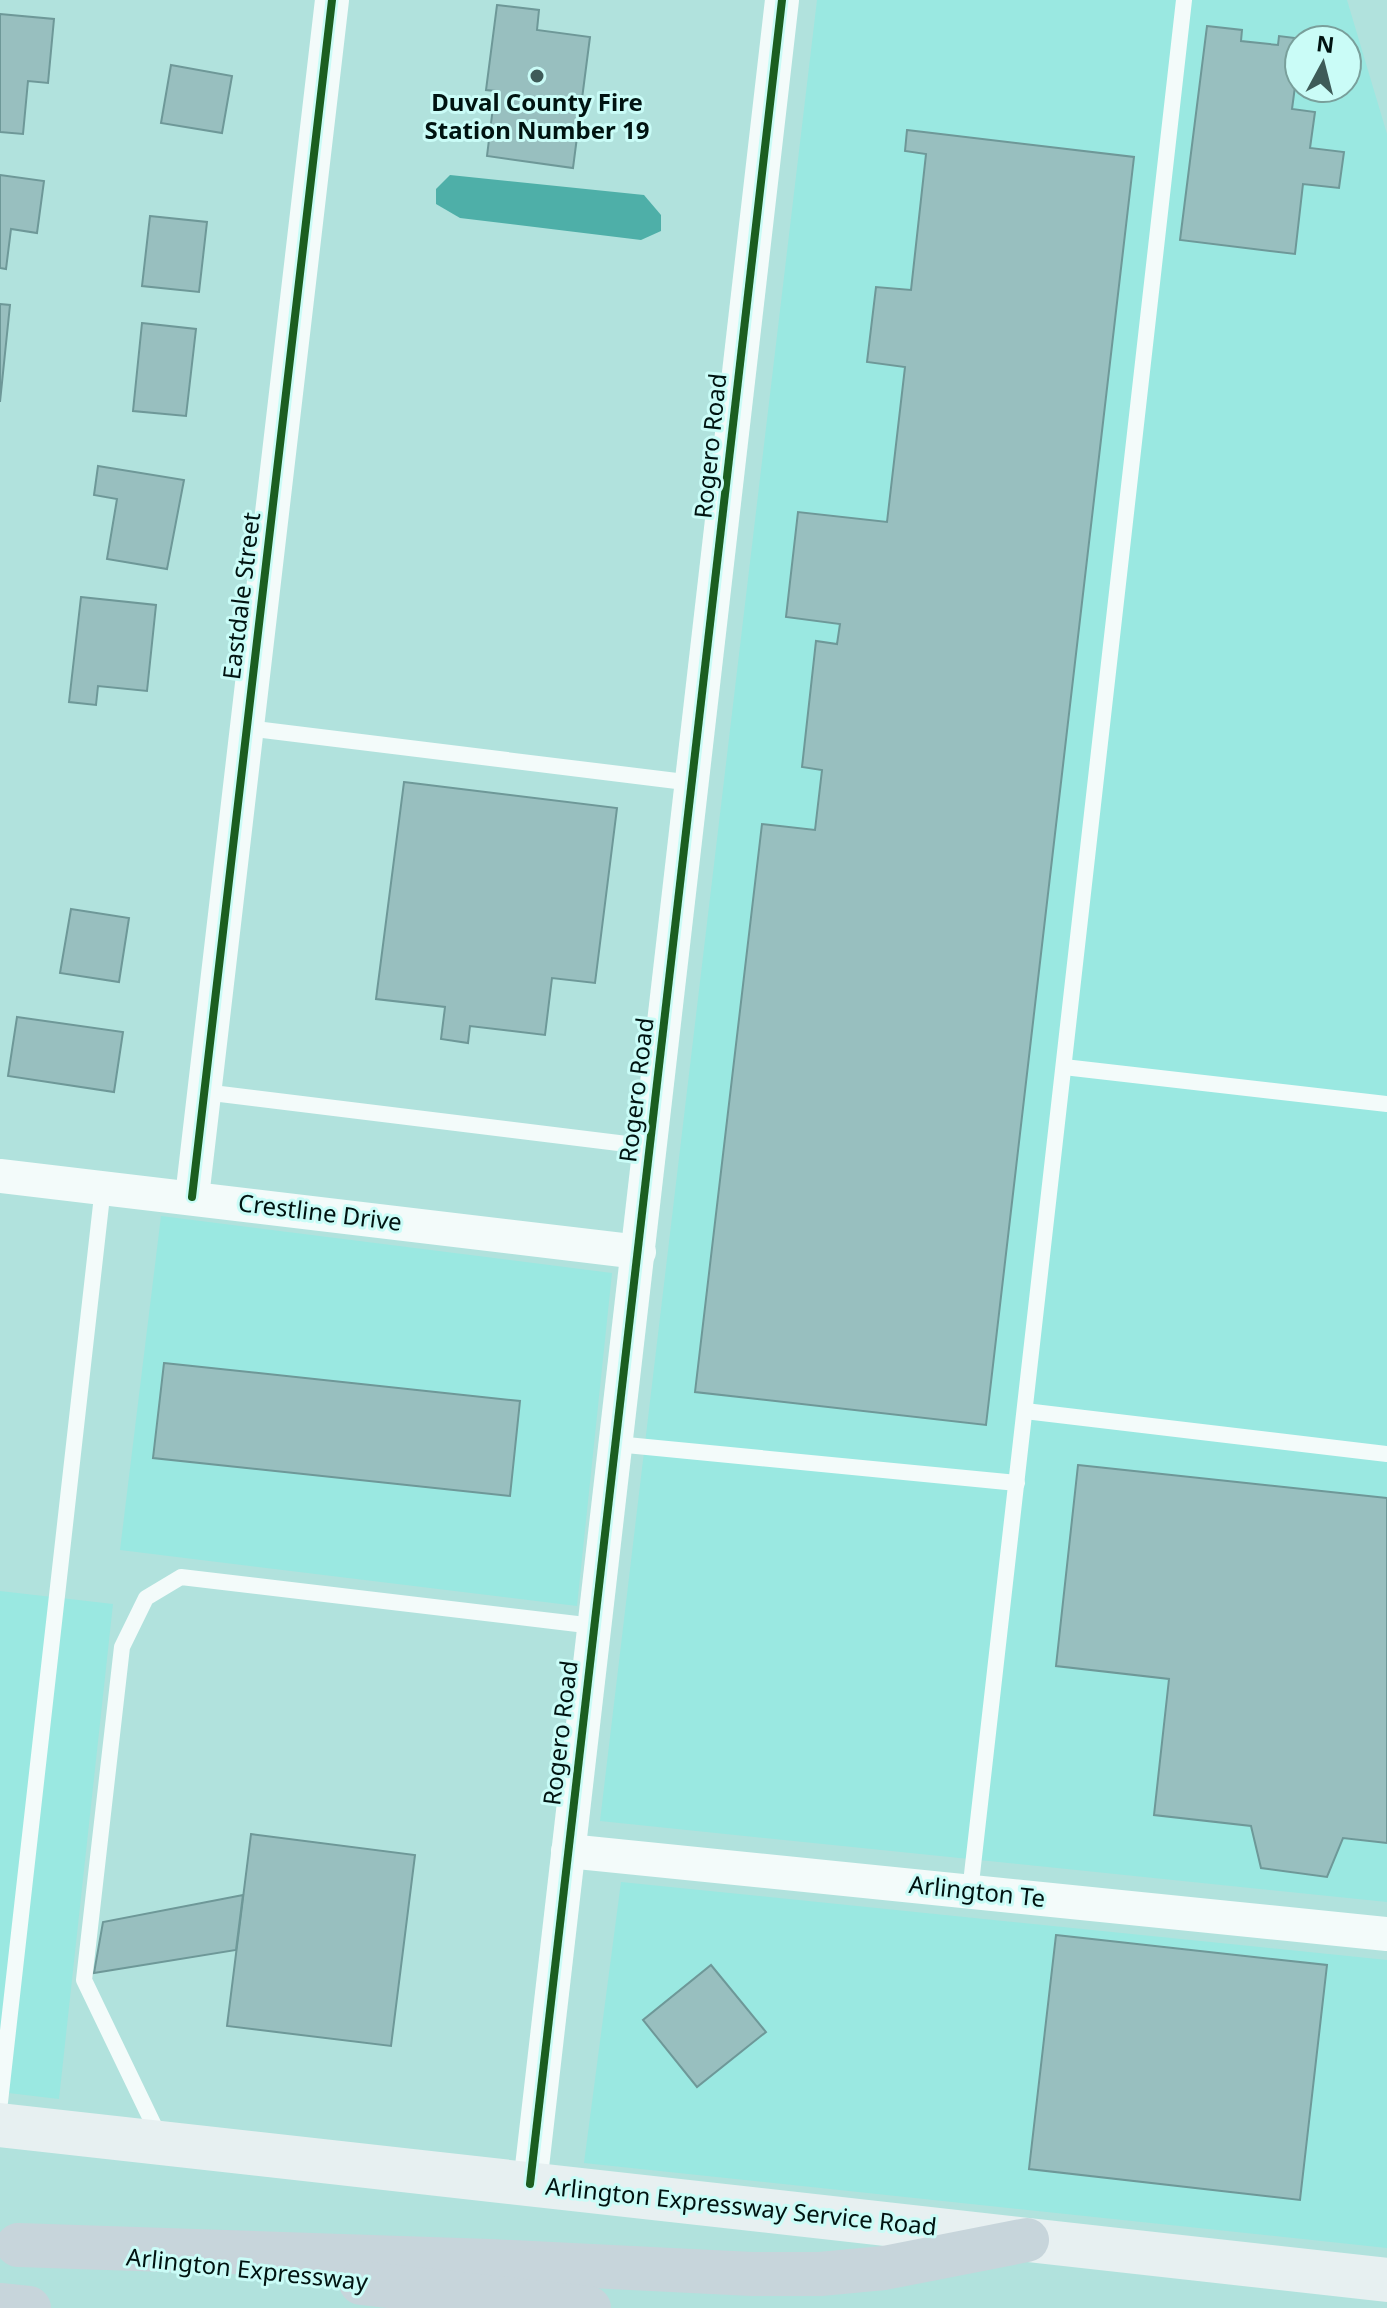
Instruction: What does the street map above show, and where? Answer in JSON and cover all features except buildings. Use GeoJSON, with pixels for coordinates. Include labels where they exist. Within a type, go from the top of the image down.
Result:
{"type":"FeatureCollection","features":[{"type":"Feature","properties":{"kind":"highway"},"geometry":{"type":"LineString","coordinates":[[9,2244],[820,2274],[884,2268],[1027,2240]]}},
{"type":"Feature","properties":{"kind":"highway","name":"Arlington Expressway"},"geometry":{"type":"LineString","coordinates":[[9,2244],[589,2308]]}},
{"type":"Feature","properties":{"kind":"highway"},"geometry":{"type":"LineString","coordinates":[[0,2305],[29,2308]]}},
{"type":"Feature","properties":{"kind":"main road","name":"Arlington Expressway Service Road"},"geometry":{"type":"LineString","coordinates":[[0,2125],[1387,2280]]}},
{"type":"Feature","properties":{"kind":"street","name":"Eastdale Street"},"geometry":{"type":"LineString","coordinates":[[192,1197],[332,0]]}},
{"type":"Feature","properties":{"kind":"street","name":"Rogero Road"},"geometry":{"type":"LineString","coordinates":[[530,2184],[782,0]]}},
{"type":"Feature","properties":{"kind":"street","name":"Crestline Drive"},"geometry":{"type":"LineString","coordinates":[[0,1176],[639,1252]]}},
{"type":"Feature","properties":{"kind":"street","name":"Arlington Te"},"geometry":{"type":"LineString","coordinates":[[568,1851],[1387,1934]]}},
{"type":"Feature","properties":{"kind":"lane"},"geometry":{"type":"LineString","coordinates":[[970,1892],[1184,0]]}},
{"type":"Feature","properties":{"kind":"lane"},"geometry":{"type":"LineString","coordinates":[[247,728],[693,783]]}},
{"type":"Feature","properties":{"kind":"lane"},"geometry":{"type":"LineString","coordinates":[[1064,1067],[1387,1104]]}},
{"type":"Feature","properties":{"kind":"lane"},"geometry":{"type":"LineString","coordinates":[[204,1092],[651,1147]]}},
{"type":"Feature","properties":{"kind":"lane"},"geometry":{"type":"LineString","coordinates":[[0,2102],[103,1187]]}},
{"type":"Feature","properties":{"kind":"lane"},"geometry":{"type":"LineString","coordinates":[[1025,1411],[1387,1454]]}},
{"type":"Feature","properties":{"kind":"lane"},"geometry":{"type":"LineString","coordinates":[[616,1444],[1017,1483]]}},
{"type":"Feature","properties":{"kind":"lane"},"geometry":{"type":"LineString","coordinates":[[163,2143],[84,1980],[122,1647],[146,1598],[181,1577],[594,1626]]}},
{"type":"Feature","properties":{"kind":"shaded area"},"geometry":{"type":"Polygon","coordinates":[[[817,0],[1347,0],[1354,24],[1283,24],[1283,104],[1363,104],[1363,54],[1387,134],[1387,1902],[600,1821],[817,0]]]}},
{"type":"Feature","properties":{"kind":"shaded area"},"geometry":{"type":"Polygon","coordinates":[[[450,175],[644,195],[661,215],[661,231],[641,240],[460,218],[436,204],[436,189],[450,175]]]}},
{"type":"Feature","properties":{"kind":"shaded area"},"geometry":{"type":"Polygon","coordinates":[[[161,1216],[612,1273],[577,1606],[120,1550],[161,1216]]]}},
{"type":"Feature","properties":{"kind":"shaded area"},"geometry":{"type":"Polygon","coordinates":[[[0,1591],[113,1604],[59,2099],[0,2092],[0,1591]]]}},
{"type":"Feature","properties":{"kind":"shaded area"},"geometry":{"type":"Polygon","coordinates":[[[621,1882],[1387,1960],[1387,2248],[584,2163],[621,1882]]]}},
{"type":"Feature","properties":{"kind":"cycle path"},"geometry":{"type":"LineString","coordinates":[[192,1197],[332,0]]}},
{"type":"Feature","properties":{"kind":"cycle path"},"geometry":{"type":"LineString","coordinates":[[530,2184],[782,0]]}},
{"type":"Feature","properties":{"kind":"place","name":"Duval County Fire Station Number 19"},"geometry":{"type":"Point","coordinates":[537,76]}}]}
